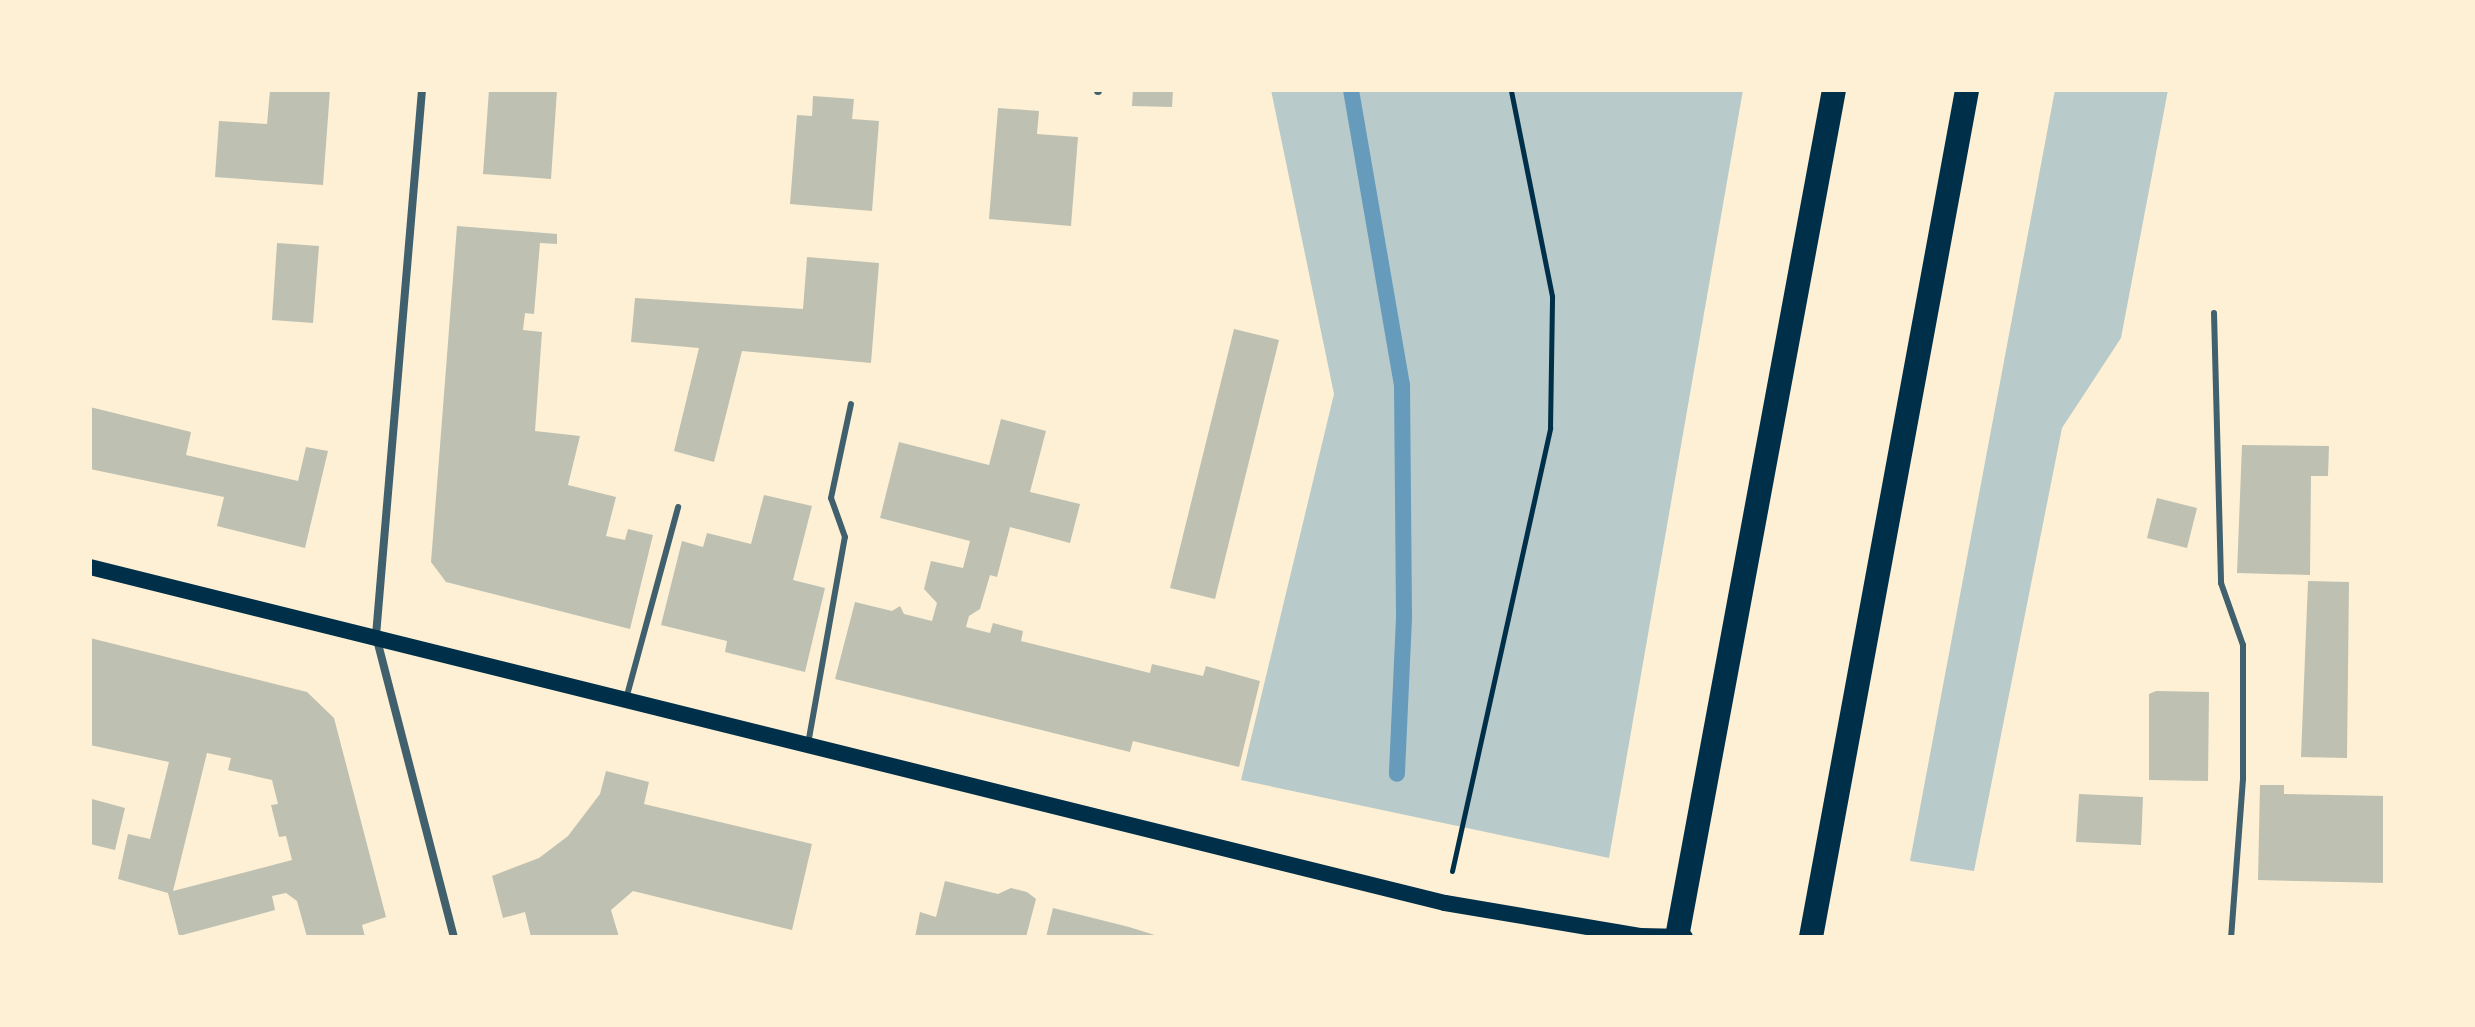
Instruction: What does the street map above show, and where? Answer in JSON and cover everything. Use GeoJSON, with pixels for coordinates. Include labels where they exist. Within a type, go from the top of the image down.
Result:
{"type":"FeatureCollection","features":[{"type":"Feature","properties":{"kind":"highway"},"geometry":{"type":"LineString","coordinates":[[1677,937],[1834,90]]}},
{"type":"Feature","properties":{"kind":"highway"},"geometry":{"type":"LineString","coordinates":[[1811,937],[1967,90]]}},
{"type":"Feature","properties":{"kind":"main road"},"geometry":{"type":"LineString","coordinates":[[90,567],[1445,903],[1641,936],[1685,937]]}},
{"type":"Feature","properties":{"kind":"street"},"geometry":{"type":"LineString","coordinates":[[422,90],[376,636],[454,937]]}},
{"type":"Feature","properties":{"kind":"lane"},"geometry":{"type":"LineString","coordinates":[[2214,313],[2221,583],[2243,645],[2243,779],[2231,937]]}},
{"type":"Feature","properties":{"kind":"lane"},"geometry":{"type":"LineString","coordinates":[[808,744],[845,537],[831,498],[851,404]]}},
{"type":"Feature","properties":{"kind":"lane"},"geometry":{"type":"LineString","coordinates":[[626,699],[678,507]]}},
{"type":"Feature","properties":{"kind":"path"},"geometry":{"type":"LineString","coordinates":[[1445,903],[1550,428],[1552,296],[1511,90]]}},
{"type":"Feature","properties":{"kind":"shaded area"},"geometry":{"type":"Polygon","coordinates":[[[1271,90],[1743,90],[1609,858],[1241,780],[1334,394],[1271,90]]]}},
{"type":"Feature","properties":{"kind":"shaded area"},"geometry":{"type":"Polygon","coordinates":[[[2055,90],[2168,90],[2121,338],[2062,428],[1974,871],[1910,861],[2055,90]]]}},
{"type":"Feature","properties":{"kind":"building"},"geometry":{"type":"Polygon","coordinates":[[[270,90],[330,90],[323,185],[215,177],[219,121],[267,124],[270,90]]]}},
{"type":"Feature","properties":{"kind":"building"},"geometry":{"type":"Polygon","coordinates":[[[489,90],[557,90],[551,179],[483,174],[489,90]]]}},
{"type":"Feature","properties":{"kind":"building"},"geometry":{"type":"Polygon","coordinates":[[[1133,90],[1173,90],[1172,107],[1132,106],[1133,90]]]}},
{"type":"Feature","properties":{"kind":"building"},"geometry":{"type":"Polygon","coordinates":[[[813,96],[854,99],[852,119],[879,121],[872,211],[790,204],[797,115],[812,116],[813,96]]]}},
{"type":"Feature","properties":{"kind":"building"},"geometry":{"type":"Polygon","coordinates":[[[998,108],[1039,111],[1037,134],[1078,137],[1071,226],[989,219],[998,108]]]}},
{"type":"Feature","properties":{"kind":"building"},"geometry":{"type":"Polygon","coordinates":[[[457,226],[557,234],[557,244],[540,243],[534,314],[525,313],[523,330],[542,332],[535,431],[580,436],[568,485],[616,497],[606,536],[625,540],[628,529],[653,535],[630,629],[446,582],[431,562],[457,226]]]}},
{"type":"Feature","properties":{"kind":"building"},"geometry":{"type":"Polygon","coordinates":[[[277,243],[319,246],[313,323],[272,320],[277,243]]]}},
{"type":"Feature","properties":{"kind":"building"},"geometry":{"type":"Polygon","coordinates":[[[807,257],[879,263],[871,363],[742,351],[714,462],[674,451],[699,348],[631,342],[635,298],[803,309],[807,257]]]}},
{"type":"Feature","properties":{"kind":"building"},"geometry":{"type":"Polygon","coordinates":[[[1234,329],[1279,340],[1215,599],[1170,588],[1234,329]]]}},
{"type":"Feature","properties":{"kind":"building"},"geometry":{"type":"Polygon","coordinates":[[[90,407],[191,432],[186,455],[298,481],[306,447],[328,451],[305,548],[217,526],[224,497],[90,469],[90,407]]]}},
{"type":"Feature","properties":{"kind":"building"},"geometry":{"type":"Polygon","coordinates":[[[1001,419],[1046,431],[1030,492],[1080,504],[1070,543],[1010,527],[997,577],[990,575],[980,609],[969,616],[966,627],[990,633],[993,623],[1023,631],[1021,641],[1150,673],[1152,664],[1203,676],[1206,666],[1260,681],[1239,767],[1133,741],[1130,752],[835,679],[855,602],[892,611],[900,606],[904,614],[932,621],[937,603],[924,589],[931,561],[963,568],[970,541],[880,518],[899,442],[989,465],[1001,419]]]}},
{"type":"Feature","properties":{"kind":"building"},"geometry":{"type":"Polygon","coordinates":[[[2242,445],[2329,446],[2328,476],[2311,476],[2310,575],[2237,573],[2242,445]]]}},
{"type":"Feature","properties":{"kind":"building"},"geometry":{"type":"Polygon","coordinates":[[[764,495],[812,506],[793,580],[825,588],[805,672],[725,652],[727,641],[661,625],[682,541],[703,547],[707,533],[751,544],[764,495]]]}},
{"type":"Feature","properties":{"kind":"building"},"geometry":{"type":"Polygon","coordinates":[[[2157,498],[2197,508],[2187,548],[2147,538],[2157,498]]]}},
{"type":"Feature","properties":{"kind":"building"},"geometry":{"type":"Polygon","coordinates":[[[2308,581],[2349,582],[2347,758],[2301,757],[2308,581]]]}},
{"type":"Feature","properties":{"kind":"building"},"geometry":{"type":"Polygon","coordinates":[[[90,638],[307,692],[334,718],[386,917],[362,925],[365,937],[307,937],[297,901],[286,893],[272,896],[275,910],[179,936],[168,893],[118,879],[128,834],[150,839],[169,762],[90,745],[90,638]],[[207,753],[173,891],[292,860],[286,836],[279,837],[271,805],[278,804],[272,780],[228,770],[231,758],[207,753]]]}},
{"type":"Feature","properties":{"kind":"building"},"geometry":{"type":"Polygon","coordinates":[[[2156,691],[2209,692],[2208,781],[2149,780],[2149,694],[2156,691]]]}},
{"type":"Feature","properties":{"kind":"building"},"geometry":{"type":"Polygon","coordinates":[[[606,771],[649,782],[644,804],[812,844],[792,930],[633,891],[611,910],[619,937],[531,937],[525,912],[503,918],[492,876],[539,858],[568,836],[600,794],[606,771]]]}},
{"type":"Feature","properties":{"kind":"building"},"geometry":{"type":"Polygon","coordinates":[[[2260,785],[2284,785],[2284,794],[2385,796],[2385,883],[2258,880],[2260,785]]]}},
{"type":"Feature","properties":{"kind":"building"},"geometry":{"type":"Polygon","coordinates":[[[2079,794],[2143,797],[2141,845],[2076,842],[2079,794]]]}},
{"type":"Feature","properties":{"kind":"building"},"geometry":{"type":"Polygon","coordinates":[[[92,799],[125,808],[115,850],[90,844],[92,799]]]}},
{"type":"Feature","properties":{"kind":"building"},"geometry":{"type":"Polygon","coordinates":[[[945,881],[998,894],[1011,888],[1027,892],[1036,899],[1026,937],[915,937],[920,912],[936,917],[945,881]]]}},
{"type":"Feature","properties":{"kind":"building"},"geometry":{"type":"Polygon","coordinates":[[[1053,908],[1129,927],[1161,937],[1046,937],[1053,908]]]}},
{"type":"Feature","properties":{"kind":"waterway"},"geometry":{"type":"LineString","coordinates":[[1351,90],[1402,385],[1404,618],[1397,774]]}}]}
